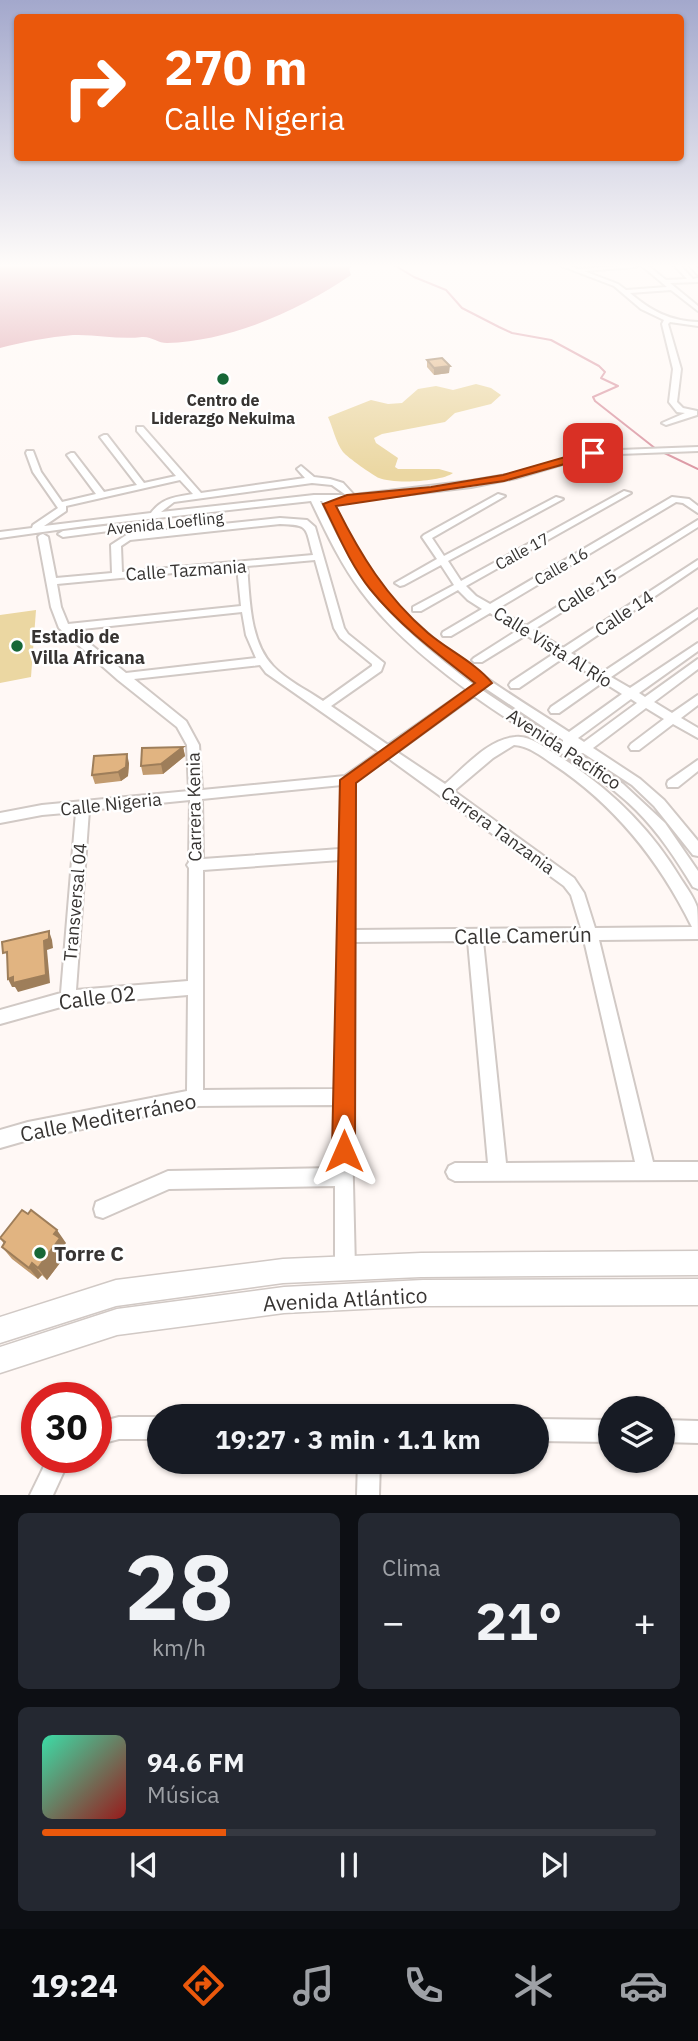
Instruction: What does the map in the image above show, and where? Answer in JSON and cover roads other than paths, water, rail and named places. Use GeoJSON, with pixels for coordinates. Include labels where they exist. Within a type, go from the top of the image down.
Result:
{"type":"FeatureCollection","features":[{"type":"Feature","properties":{"kind":"main road","name":"Avenida Atlántico"},"geometry":{"type":"LineString","coordinates":[[0,1330],[116,1293],[283,1271],[421,1265],[698,1263]]}},
{"type":"Feature","properties":{"kind":"main road","name":"Avenida Atlántico"},"geometry":{"type":"LineString","coordinates":[[0,1360],[117,1322],[284,1300],[423,1293],[698,1292]]}},
{"type":"Feature","properties":{"kind":"street"},"geometry":{"type":"LineString","coordinates":[[669,335],[677,373],[673,402],[680,410],[696,413]]}},
{"type":"Feature","properties":{"kind":"street"},"geometry":{"type":"LineString","coordinates":[[666,423],[696,413]]}},
{"type":"Feature","properties":{"kind":"street"},"geometry":{"type":"LineString","coordinates":[[139,429],[199,496]]}},
{"type":"Feature","properties":{"kind":"street"},"geometry":{"type":"LineString","coordinates":[[104,437],[142,486]]}},
{"type":"Feature","properties":{"kind":"street"},"geometry":{"type":"LineString","coordinates":[[322,501],[439,489],[504,478],[593,453],[698,449]]}},
{"type":"Feature","properties":{"kind":"street"},"geometry":{"type":"LineString","coordinates":[[29,531],[63,509],[37,472],[30,453]]}},
{"type":"Feature","properties":{"kind":"street"},"geometry":{"type":"LineString","coordinates":[[71,455],[102,496]]}},
{"type":"Feature","properties":{"kind":"street"},"geometry":{"type":"LineString","coordinates":[[301,469],[312,480]]}},
{"type":"Feature","properties":{"kind":"street"},"geometry":{"type":"LineString","coordinates":[[60,505],[182,477]]}},
{"type":"Feature","properties":{"kind":"street"},"geometry":{"type":"LineString","coordinates":[[153,516],[166,502],[312,480],[327,480],[342,485],[349,498]]}},
{"type":"Feature","properties":{"kind":"street","name":"Calle 17"},"geometry":{"type":"LineString","coordinates":[[417,609],[627,493]]}},
{"type":"Feature","properties":{"kind":"street","name":"Calle Vista Al Río"},"geometry":{"type":"LineString","coordinates":[[501,496],[429,534],[426,539],[459,585],[489,608],[698,734]]}},
{"type":"Feature","properties":{"kind":"street"},"geometry":{"type":"LineString","coordinates":[[400,583],[559,499]]}},
{"type":"Feature","properties":{"kind":"street","name":"Calle 16"},"geometry":{"type":"LineString","coordinates":[[447,634],[675,499],[686,501],[698,510]]}},
{"type":"Feature","properties":{"kind":"street","name":"Avenida Loefling"},"geometry":{"type":"LineString","coordinates":[[0,535],[153,516],[322,501]]}},
{"type":"Feature","properties":{"kind":"street","name":"Avenida Loefling"},"geometry":{"type":"LineString","coordinates":[[0,544],[322,501]]}},
{"type":"Feature","properties":{"kind":"street","name":"Avenida Pacífico"},"geometry":{"type":"LineString","coordinates":[[322,501],[363,589],[411,640],[625,789],[668,835],[698,883]]}},
{"type":"Feature","properties":{"kind":"street"},"geometry":{"type":"LineString","coordinates":[[117,575],[116,545],[128,537],[280,521],[304,523],[310,527],[339,628],[344,636],[378,663],[377,668],[323,706]]}},
{"type":"Feature","properties":{"kind":"street","name":"Calle 15"},"geometry":{"type":"LineString","coordinates":[[478,660],[698,523]]}},
{"type":"Feature","properties":{"kind":"street"},"geometry":{"type":"LineString","coordinates":[[43,537],[56,607],[64,628],[247,608]]}},
{"type":"Feature","properties":{"kind":"street","name":"Calle Tazmania"},"geometry":{"type":"LineString","coordinates":[[53,581],[242,566],[318,557]]}},
{"type":"Feature","properties":{"kind":"street","name":"Calle 14"},"geometry":{"type":"LineString","coordinates":[[515,685],[698,564]]}},
{"type":"Feature","properties":{"kind":"street"},"geometry":{"type":"LineString","coordinates":[[122,677],[262,661],[247,608],[242,566]]}},
{"type":"Feature","properties":{"kind":"street"},"geometry":{"type":"LineString","coordinates":[[555,710],[602,677],[693,622],[698,612]]}},
{"type":"Feature","properties":{"kind":"street","name":"Carrera Kenia"},"geometry":{"type":"LineString","coordinates":[[64,628],[182,724],[193,745],[196,795],[195,1098]]}},
{"type":"Feature","properties":{"kind":"street"},"geometry":{"type":"LineString","coordinates":[[698,646],[569,739],[569,752],[585,748],[698,663]]}},
{"type":"Feature","properties":{"kind":"street","name":"Carrera Tanzania"},"geometry":{"type":"LineString","coordinates":[[262,661],[569,882],[577,893],[590,934],[646,1170]]}},
{"type":"Feature","properties":{"kind":"street"},"geometry":{"type":"LineString","coordinates":[[345,1269],[343,1097],[348,780],[480,687]]}},
{"type":"Feature","properties":{"kind":"street","name":"Avenida Pacífico"},"geometry":{"type":"LineString","coordinates":[[480,687],[585,748],[644,789],[698,851]]}},
{"type":"Feature","properties":{"kind":"street"},"geometry":{"type":"LineString","coordinates":[[635,747],[698,699]]}},
{"type":"Feature","properties":{"kind":"street"},"geometry":{"type":"LineString","coordinates":[[446,791],[500,747],[512,741],[531,745],[571,768],[619,808],[651,845],[681,887],[698,924]]}},
{"type":"Feature","properties":{"kind":"street"},"geometry":{"type":"LineString","coordinates":[[673,785],[698,764]]}},
{"type":"Feature","properties":{"kind":"street","name":"Calle Nigeria"},"geometry":{"type":"LineString","coordinates":[[0,818],[348,780]]}},
{"type":"Feature","properties":{"kind":"street","name":"Transversal 04"},"geometry":{"type":"LineString","coordinates":[[68,998],[83,807]]}},
{"type":"Feature","properties":{"kind":"street"},"geometry":{"type":"LineString","coordinates":[[194,865],[347,854]]}},
{"type":"Feature","properties":{"kind":"street","name":"Calle Camerún"},"geometry":{"type":"LineString","coordinates":[[347,936],[698,933]]}},
{"type":"Feature","properties":{"kind":"street"},"geometry":{"type":"LineString","coordinates":[[475,936],[498,1172]]}},
{"type":"Feature","properties":{"kind":"street","name":"Calle 02"},"geometry":{"type":"LineString","coordinates":[[0,1017],[68,998],[197,987]]}},
{"type":"Feature","properties":{"kind":"street","name":"Calle Mediterráneo"},"geometry":{"type":"LineString","coordinates":[[0,1139],[195,1098],[343,1097]]}},
{"type":"Feature","properties":{"kind":"street"},"geometry":{"type":"LineString","coordinates":[[455,1172],[698,1171]]}},
{"type":"Feature","properties":{"kind":"street"},"geometry":{"type":"LineString","coordinates":[[103,1209],[168,1180],[344,1177]]}},
{"type":"Feature","properties":{"kind":"street"},"geometry":{"type":"LineString","coordinates":[[112,1430],[147,1428]]}},
{"type":"Feature","properties":{"kind":"street"},"geometry":{"type":"LineString","coordinates":[[549,1430],[598,1431]]}},
{"type":"Feature","properties":{"kind":"street"},"geometry":{"type":"LineString","coordinates":[[675,1432],[698,1432]]}},
{"type":"Feature","properties":{"kind":"street"},"geometry":{"type":"LineString","coordinates":[[41,1495],[51,1473]]}},
{"type":"Feature","properties":{"kind":"street"},"geometry":{"type":"LineString","coordinates":[[369,1474],[369,1495]]}},
{"type":"Feature","properties":{"kind":"waterway"},"geometry":{"type":"LineString","coordinates":[[522,335],[551,340],[599,366],[605,372],[601,378],[618,386],[593,397],[595,401],[656,449],[698,469]]}},
{"type":"Feature","properties":{"kind":"place","name":"Centro de Liderazgo Nekuima"},"geometry":{"type":"Point","coordinates":[223,379]}},
{"type":"Feature","properties":{"kind":"place","name":"Estadio de Villa Africana"},"geometry":{"type":"Point","coordinates":[17,646]}},
{"type":"Feature","properties":{"kind":"place","name":"Torre C"},"geometry":{"type":"Point","coordinates":[40,1253]}}]}
